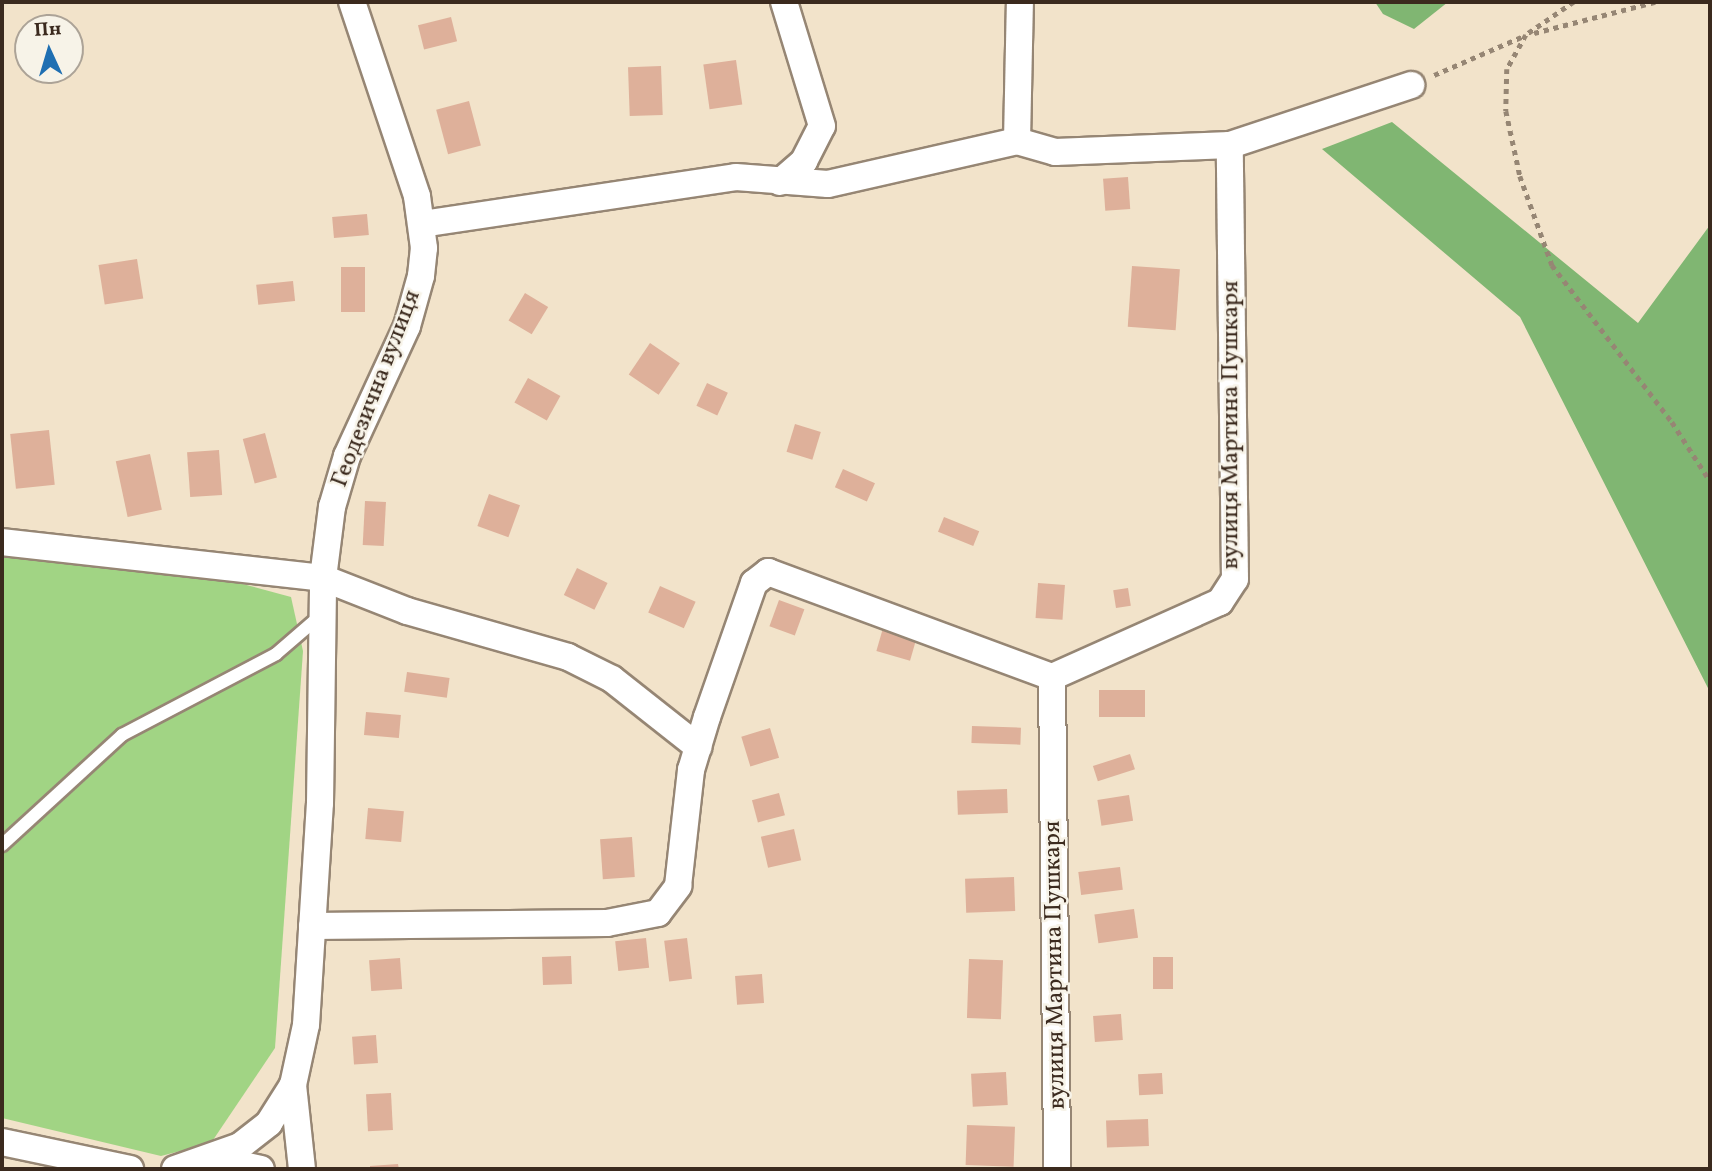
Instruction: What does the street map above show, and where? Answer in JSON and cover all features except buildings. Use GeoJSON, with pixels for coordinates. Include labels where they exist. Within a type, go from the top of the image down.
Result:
{"type":"FeatureCollection","features":[{"type":"Feature","properties":{"kind":"street","name":"Геодезична вулиця"},"geometry":{"type":"LineString","coordinates":[[302,1169],[293,1085],[306,1025],[320,803],[323,578],[332,507],[347,456],[407,326],[421,276],[422,224],[417,196],[352,2]]}},
{"type":"Feature","properties":{"kind":"street"},"geometry":{"type":"LineString","coordinates":[[780,182],[804,161],[822,126],[785,2]]}},
{"type":"Feature","properties":{"kind":"street"},"geometry":{"type":"LineString","coordinates":[[1017,141],[1020,2]]}},
{"type":"Feature","properties":{"kind":"street"},"geometry":{"type":"LineString","coordinates":[[422,224],[736,177],[828,184],[1017,141],[1055,152],[1230,145],[1411,85]]}},
{"type":"Feature","properties":{"kind":"street","name":"вулиця Мартина Пушкаря"},"geometry":{"type":"LineString","coordinates":[[1057,1169],[1052,677],[1220,602],[1235,579],[1230,145]]}},
{"type":"Feature","properties":{"kind":"street"},"geometry":{"type":"LineString","coordinates":[[2,542],[323,578],[407,611],[568,657],[612,679],[698,747]]}},
{"type":"Feature","properties":{"kind":"street"},"geometry":{"type":"LineString","coordinates":[[312,926],[580,924],[640,919],[658,913],[678,886],[698,747],[754,583],[768,572],[786,576],[1052,677]]}},
{"type":"Feature","properties":{"kind":"street","name":"Геодезична вулиця"},"geometry":{"type":"LineString","coordinates":[[175,1169],[240,1146],[269,1123],[293,1085]]}},
{"type":"Feature","properties":{"kind":"street"},"geometry":{"type":"LineString","coordinates":[[2,1142],[130,1169]]}},
{"type":"Feature","properties":{"kind":"street"},"geometry":{"type":"LineString","coordinates":[[211,1158],[261,1169]]}},
{"type":"Feature","properties":{"kind":"lane"},"geometry":{"type":"LineString","coordinates":[[2,845],[122,735],[276,654],[322,612]]}},
{"type":"Feature","properties":{"kind":"path"},"geometry":{"type":"LineString","coordinates":[[1574,2],[1526,35],[1507,69],[1506,111],[1520,176],[1552,265],[1672,422],[1710,481]]}},
{"type":"Feature","properties":{"kind":"path"},"geometry":{"type":"LineString","coordinates":[[1411,85],[1526,35],[1656,2]]}},
{"type":"Feature","properties":{"kind":"green space"},"geometry":{"type":"Polygon","coordinates":[[[1375,2],[1448,2],[1414,29],[1383,14],[1375,2]]]}},
{"type":"Feature","properties":{"kind":"green space"},"geometry":{"type":"Polygon","coordinates":[[[1392,122],[1638,323],[1710,225],[1710,692],[1520,317],[1322,149],[1392,122]]]}},
{"type":"Feature","properties":{"kind":"green space"},"geometry":{"type":"Polygon","coordinates":[[[2,552],[239,583],[291,597],[303,651],[275,1048],[211,1143],[161,1156],[2,1118],[2,552]]]}}]}
